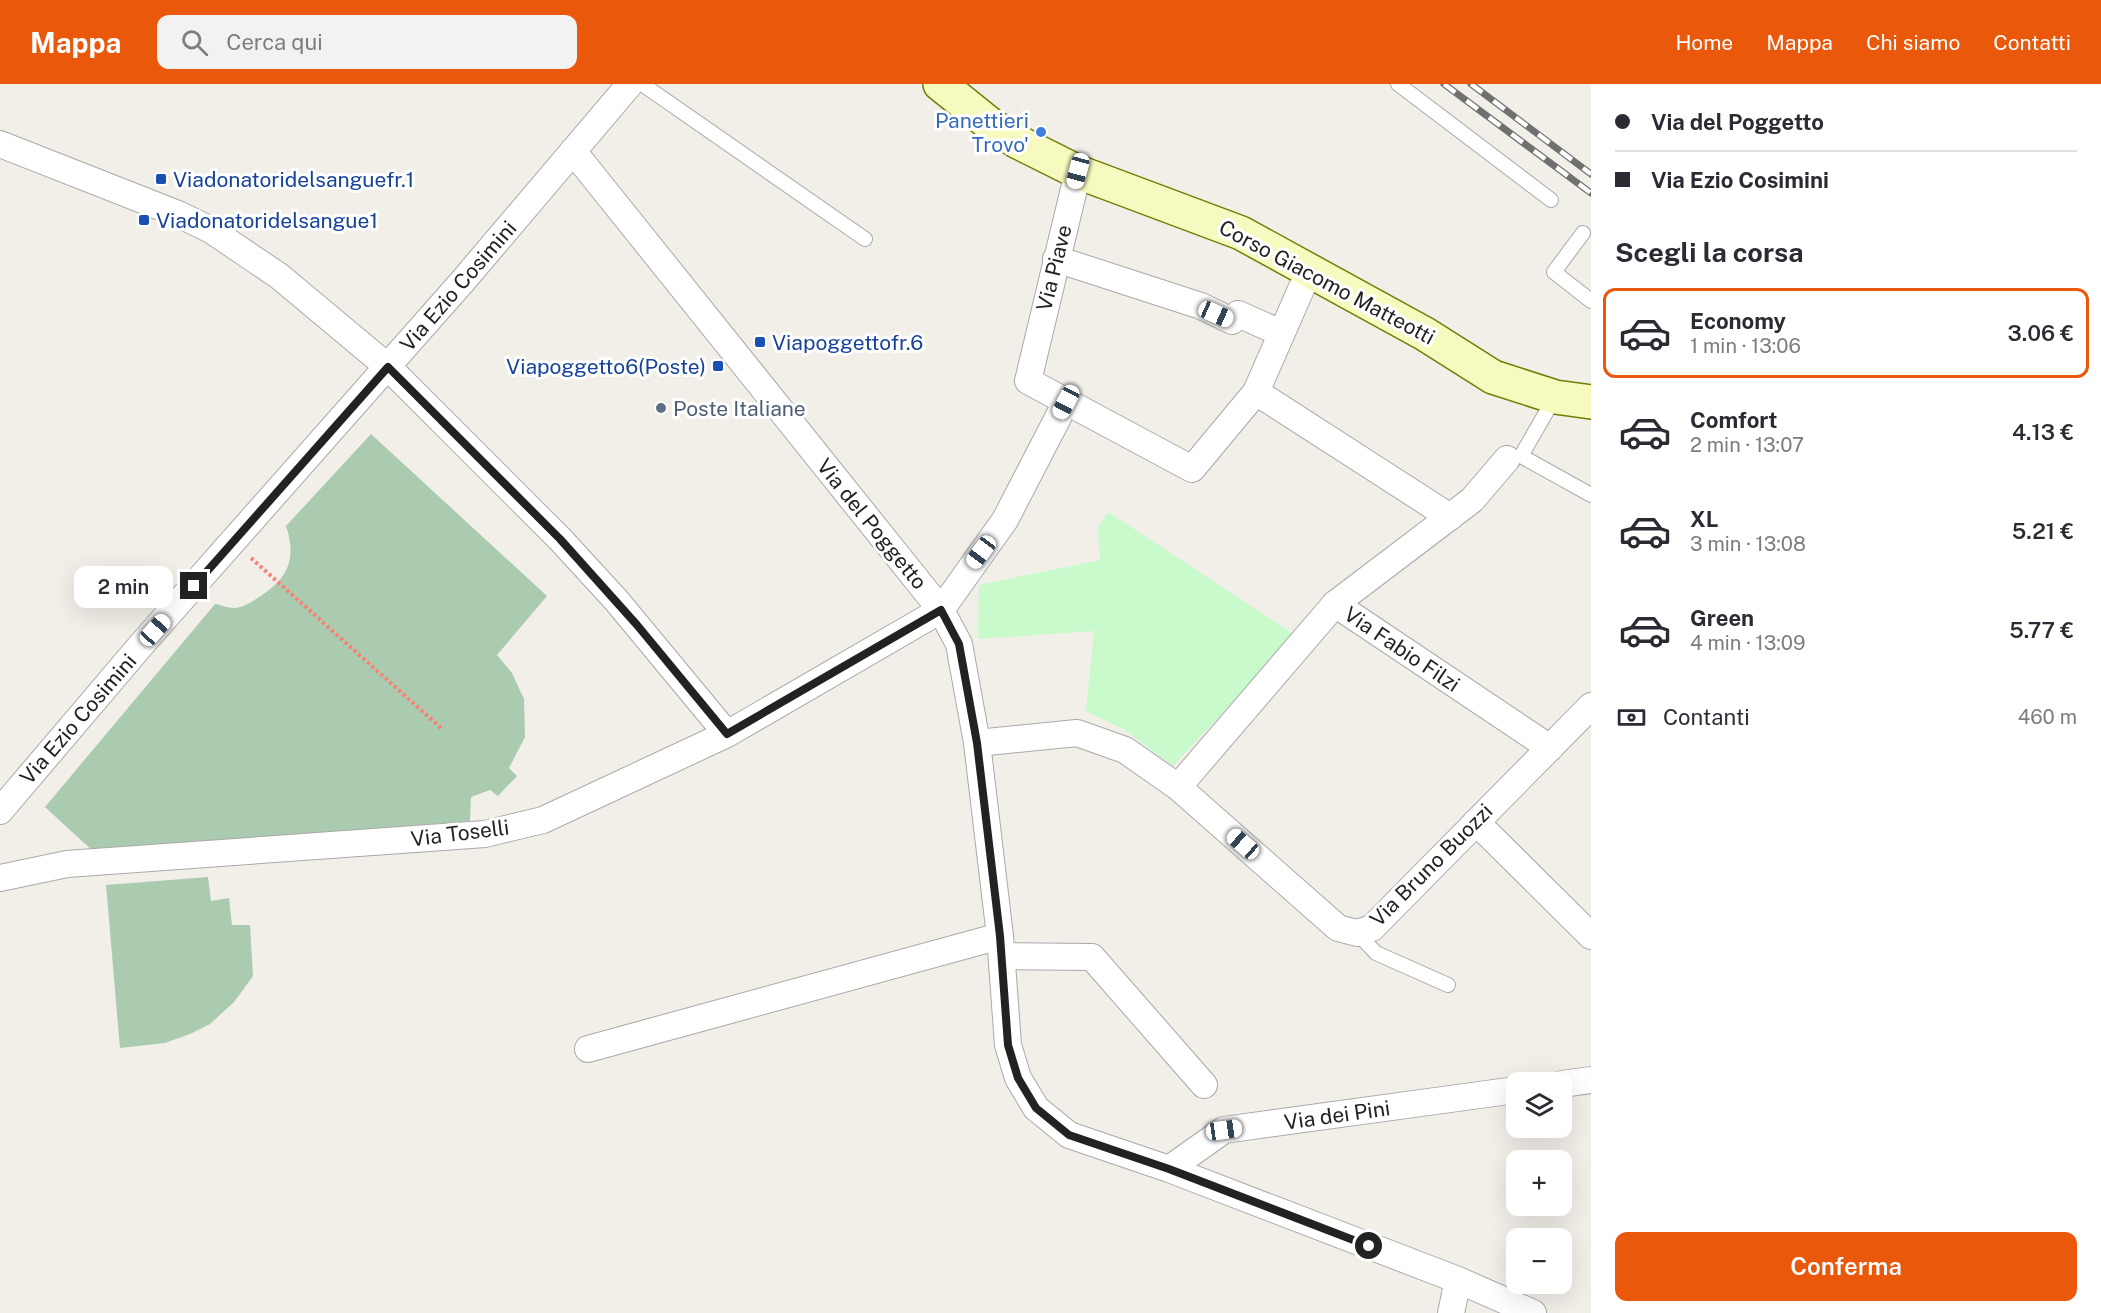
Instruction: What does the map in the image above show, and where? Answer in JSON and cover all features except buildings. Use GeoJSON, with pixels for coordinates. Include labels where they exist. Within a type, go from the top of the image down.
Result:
{"type":"FeatureCollection","features":[{"type":"Feature","properties":{"kind":"main road","name":"Corso Giacomo Matteotti"},"geometry":{"type":"LineString","coordinates":[[940,84],[1006,136],[1078,171],[1241,233],[1387,312],[1493,377],[1555,397],[1591,402]]}},
{"type":"Feature","properties":{"kind":"street","name":"Via Ezio Cosimini"},"geometry":{"type":"LineString","coordinates":[[0,811],[150,636],[388,367],[630,84]]}},
{"type":"Feature","properties":{"kind":"street"},"geometry":{"type":"LineString","coordinates":[[0,144],[67,168],[212,230],[279,276],[388,367],[560,539],[629,615],[727,734]]}},
{"type":"Feature","properties":{"kind":"street","name":"Via del Poggetto"},"geometry":{"type":"LineString","coordinates":[[573,151],[941,610],[959,644],[977,743],[1001,946],[1008,1045],[1018,1078],[1036,1108],[1069,1135],[1169,1169],[1458,1280],[1533,1313]]}},
{"type":"Feature","properties":{"kind":"street","name":"Via Piave"},"geometry":{"type":"LineString","coordinates":[[1066,402],[1028,381],[1030,364],[1078,171]]}},
{"type":"Feature","properties":{"kind":"street"},"geometry":{"type":"LineString","coordinates":[[1056,259],[1201,306],[1232,321],[1238,314],[1281,333]]}},
{"type":"Feature","properties":{"kind":"street"},"geometry":{"type":"LineString","coordinates":[[941,610],[1005,520],[1066,402],[1192,469],[1256,392],[1302,287]]}},
{"type":"Feature","properties":{"kind":"street"},"geometry":{"type":"LineString","coordinates":[[1256,392],[1450,517]]}},
{"type":"Feature","properties":{"kind":"street"},"geometry":{"type":"LineString","coordinates":[[1335,604],[1472,500],[1507,459]]}},
{"type":"Feature","properties":{"kind":"street","name":"Via Fabio Filzi"},"geometry":{"type":"LineString","coordinates":[[1178,788],[1335,604],[1550,748]]}},
{"type":"Feature","properties":{"kind":"street","name":"Via Toselli"},"geometry":{"type":"LineString","coordinates":[[0,878],[67,864],[485,834],[543,820],[727,734],[941,610]]}},
{"type":"Feature","properties":{"kind":"street","name":"Via Bruno Buozzi"},"geometry":{"type":"LineString","coordinates":[[977,743],[1077,733],[1125,750],[1178,788],[1338,928],[1357,933],[1372,928],[1591,706]]}},
{"type":"Feature","properties":{"kind":"street"},"geometry":{"type":"LineString","coordinates":[[1476,822],[1591,936]]}},
{"type":"Feature","properties":{"kind":"street"},"geometry":{"type":"LineString","coordinates":[[588,1049],[1001,946],[1092,957],[1204,1085]]}},
{"type":"Feature","properties":{"kind":"street"},"geometry":{"type":"LineString","coordinates":[[1572,1083],[1591,1080]]}},
{"type":"Feature","properties":{"kind":"street","name":"Via dei Pini"},"geometry":{"type":"LineString","coordinates":[[1169,1169],[1224,1130],[1506,1091]]}},
{"type":"Feature","properties":{"kind":"street"},"geometry":{"type":"LineString","coordinates":[[1450,1313],[1458,1280]]}},
{"type":"Feature","properties":{"kind":"lane"},"geometry":{"type":"LineString","coordinates":[[642,84],[865,239]]}},
{"type":"Feature","properties":{"kind":"lane"},"geometry":{"type":"LineString","coordinates":[[1398,84],[1551,200]]}},
{"type":"Feature","properties":{"kind":"lane"},"geometry":{"type":"LineString","coordinates":[[1583,233],[1554,272],[1591,301]]}},
{"type":"Feature","properties":{"kind":"lane"},"geometry":{"type":"LineString","coordinates":[[1555,397],[1521,456],[1591,495]]}},
{"type":"Feature","properties":{"kind":"lane"},"geometry":{"type":"LineString","coordinates":[[1357,933],[1376,953],[1448,985]]}},
{"type":"Feature","properties":{"kind":"path"},"geometry":{"type":"LineString","coordinates":[[250,558],[442,729]]}},
{"type":"Feature","properties":{"kind":"green space"},"geometry":{"type":"Polygon","coordinates":[[[371,434],[547,596],[497,655],[512,673],[524,699],[525,737],[509,768],[517,776],[498,796],[490,790],[471,797],[470,821],[95,853],[45,807],[215,604],[232,608],[240,607],[256,599],[277,583],[288,567],[290,558],[286,526],[371,434]]]}},
{"type":"Feature","properties":{"kind":"green space"},"geometry":{"type":"Polygon","coordinates":[[[1108,512],[1295,635],[1173,766],[1123,729],[1086,711],[1094,631],[978,639],[979,585],[1100,560],[1098,528],[1108,512]]]}},
{"type":"Feature","properties":{"kind":"green space"},"geometry":{"type":"Polygon","coordinates":[[[208,877],[211,901],[229,898],[232,925],[250,925],[253,976],[234,1002],[210,1024],[165,1043],[120,1048],[106,885],[208,877]]]}},
{"type":"Feature","properties":{"kind":"railway"},"geometry":{"type":"LineString","coordinates":[[1444,84],[1591,193]]}},
{"type":"Feature","properties":{"kind":"railway"},"geometry":{"type":"LineString","coordinates":[[1471,84],[1591,174]]}},
{"type":"Feature","properties":{"kind":"place","name":"Panettieri Trovo'"},"geometry":{"type":"Point","coordinates":[1041,132]}},
{"type":"Feature","properties":{"kind":"place","name":"Viadonatoridelsanguefr.1"},"geometry":{"type":"Point","coordinates":[161,179]}},
{"type":"Feature","properties":{"kind":"place","name":"Viadonatoridelsangue1"},"geometry":{"type":"Point","coordinates":[144,220]}},
{"type":"Feature","properties":{"kind":"place","name":"Viapoggettofr.6"},"geometry":{"type":"Point","coordinates":[760,342]}},
{"type":"Feature","properties":{"kind":"place","name":"Viapoggetto6(Poste)"},"geometry":{"type":"Point","coordinates":[718,366]}},
{"type":"Feature","properties":{"kind":"place","name":"Poste Italiane"},"geometry":{"type":"Point","coordinates":[661,408]}},
{"type":"Feature","properties":{"kind":"route"},"geometry":{"type":"LineString","coordinates":[[194,586],[388,367],[560,539],[616,600],[727,734],[941,610],[959,644],[977,743],[1000,936],[1008,1045],[1018,1078],[1036,1108],[1069,1135],[1169,1169],[1369,1246]]}}]}
